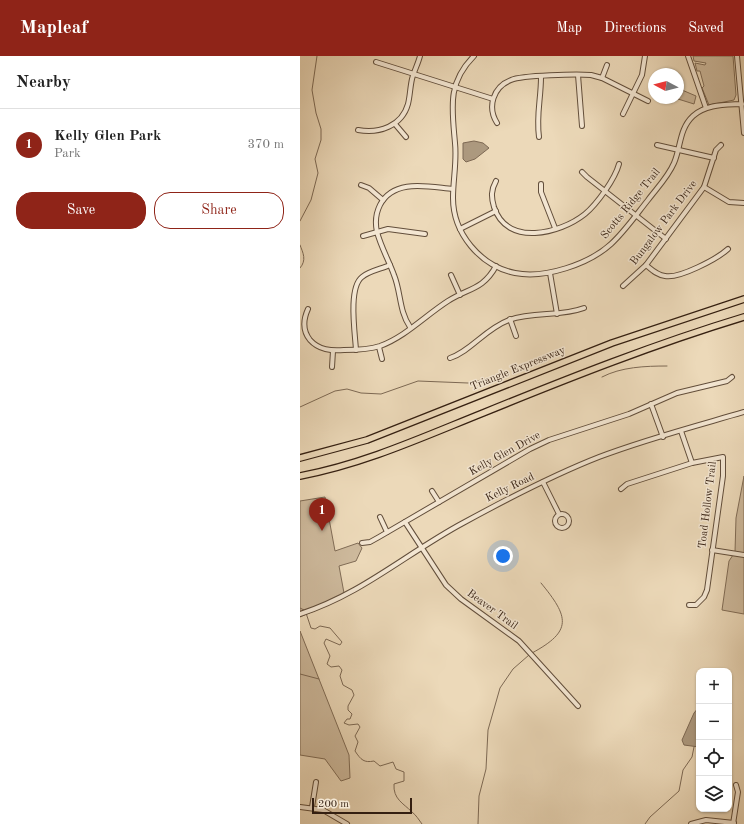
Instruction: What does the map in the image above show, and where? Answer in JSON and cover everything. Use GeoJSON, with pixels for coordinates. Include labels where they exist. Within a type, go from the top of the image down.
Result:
{"type":"FeatureCollection","features":[{"type":"Feature","properties":{"kind":"highway","name":"Triangle Expressway"},"geometry":{"type":"LineString","coordinates":[[300,458],[335,450],[396,429],[612,343],[744,299]]}},
{"type":"Feature","properties":{"kind":"highway"},"geometry":{"type":"LineString","coordinates":[[300,476],[340,466],[400,446],[623,357],[744,317]]}},
{"type":"Feature","properties":{"kind":"street"},"geometry":{"type":"LineString","coordinates":[[358,130],[373,131],[395,124],[402,116],[408,105],[413,74],[420,56]]}},
{"type":"Feature","properties":{"kind":"street","name":"Scotts Ridge Trail"},"geometry":{"type":"LineString","coordinates":[[474,56],[462,71],[455,87],[451,106],[456,158],[453,189],[454,210],[460,229],[470,246],[481,257],[496,266],[523,274],[550,273],[592,257],[606,249],[618,238],[667,175],[674,163],[682,133],[688,122],[697,113],[706,108]]}},
{"type":"Feature","properties":{"kind":"street"},"geometry":{"type":"LineString","coordinates":[[623,114],[642,75],[645,56]]}},
{"type":"Feature","properties":{"kind":"street"},"geometry":{"type":"LineString","coordinates":[[688,56],[706,108],[742,104]]}},
{"type":"Feature","properties":{"kind":"street"},"geometry":{"type":"LineString","coordinates":[[737,56],[744,133]]}},
{"type":"Feature","properties":{"kind":"street"},"geometry":{"type":"LineString","coordinates":[[376,62],[493,99]]}},
{"type":"Feature","properties":{"kind":"street"},"geometry":{"type":"LineString","coordinates":[[602,78],[607,65]]}},
{"type":"Feature","properties":{"kind":"street"},"geometry":{"type":"LineString","coordinates":[[497,123],[492,111],[493,99],[501,86],[510,80],[520,77],[578,75],[602,78],[648,101]]}},
{"type":"Feature","properties":{"kind":"street"},"geometry":{"type":"LineString","coordinates":[[578,75],[582,126]]}},
{"type":"Feature","properties":{"kind":"street"},"geometry":{"type":"LineString","coordinates":[[539,137],[536,121],[541,96],[541,76]]}},
{"type":"Feature","properties":{"kind":"street"},"geometry":{"type":"LineString","coordinates":[[395,124],[406,137]]}},
{"type":"Feature","properties":{"kind":"street"},"geometry":{"type":"LineString","coordinates":[[657,145],[714,158]]}},
{"type":"Feature","properties":{"kind":"street","name":"Bungalow Park Drive"},"geometry":{"type":"LineString","coordinates":[[623,286],[646,265],[704,187],[714,158],[721,145]]}},
{"type":"Feature","properties":{"kind":"street"},"geometry":{"type":"LineString","coordinates":[[496,181],[492,187],[492,194],[496,211],[505,223],[522,232],[536,234],[555,228],[584,214],[617,174],[619,164]]}},
{"type":"Feature","properties":{"kind":"street"},"geometry":{"type":"LineString","coordinates":[[582,172],[666,239]]}},
{"type":"Feature","properties":{"kind":"street"},"geometry":{"type":"LineString","coordinates":[[541,184],[541,192],[555,228]]}},
{"type":"Feature","properties":{"kind":"street"},"geometry":{"type":"LineString","coordinates":[[361,185],[369,188],[383,200]]}},
{"type":"Feature","properties":{"kind":"street"},"geometry":{"type":"LineString","coordinates":[[410,327],[404,317],[398,285],[377,231],[377,213],[383,200],[397,189],[408,186],[453,189]]}},
{"type":"Feature","properties":{"kind":"street"},"geometry":{"type":"LineString","coordinates":[[704,187],[729,202],[744,204]]}},
{"type":"Feature","properties":{"kind":"street"},"geometry":{"type":"LineString","coordinates":[[460,229],[496,211]]}},
{"type":"Feature","properties":{"kind":"street"},"geometry":{"type":"LineString","coordinates":[[364,236],[377,231],[392,229],[425,234]]}},
{"type":"Feature","properties":{"kind":"street"},"geometry":{"type":"LineString","coordinates":[[646,265],[659,274],[672,277],[719,258],[728,249]]}},
{"type":"Feature","properties":{"kind":"street"},"geometry":{"type":"LineString","coordinates":[[356,350],[354,294],[356,285],[365,275],[390,265]]}},
{"type":"Feature","properties":{"kind":"street"},"geometry":{"type":"LineString","coordinates":[[308,309],[304,320],[307,336],[317,346],[333,351],[356,350],[379,346],[393,340],[447,301],[483,284],[496,266]]}},
{"type":"Feature","properties":{"kind":"street"},"geometry":{"type":"LineString","coordinates":[[550,273],[557,314]]}},
{"type":"Feature","properties":{"kind":"street"},"geometry":{"type":"LineString","coordinates":[[451,275],[460,295]]}},
{"type":"Feature","properties":{"kind":"street"},"geometry":{"type":"LineString","coordinates":[[450,358],[459,354],[490,329],[510,319],[532,314],[557,314],[584,308]]}},
{"type":"Feature","properties":{"kind":"street"},"geometry":{"type":"LineString","coordinates":[[510,319],[516,336]]}},
{"type":"Feature","properties":{"kind":"street"},"geometry":{"type":"LineString","coordinates":[[379,346],[382,359]]}},
{"type":"Feature","properties":{"kind":"street"},"geometry":{"type":"LineString","coordinates":[[332,367],[333,351]]}},
{"type":"Feature","properties":{"kind":"street","name":"Kelly Glen Drive"},"geometry":{"type":"LineString","coordinates":[[362,543],[370,542],[530,448],[549,440],[611,421],[677,393],[727,381],[732,377]]}},
{"type":"Feature","properties":{"kind":"street"},"geometry":{"type":"LineString","coordinates":[[651,404],[663,437]]}},
{"type":"Feature","properties":{"kind":"street","name":"Kelly Road"},"geometry":{"type":"LineString","coordinates":[[300,614],[340,598],[360,588],[457,526],[543,482],[600,457],[744,412]]}},
{"type":"Feature","properties":{"kind":"street"},"geometry":{"type":"LineString","coordinates":[[681,431],[692,463]]}},
{"type":"Feature","properties":{"kind":"street","name":"Toad Hollow Trail"},"geometry":{"type":"LineString","coordinates":[[621,489],[627,484],[692,463],[723,457],[723,476],[707,590],[704,597],[696,605],[689,605]]}},
{"type":"Feature","properties":{"kind":"street"},"geometry":{"type":"LineString","coordinates":[[543,482],[558,514]]}},
{"type":"Feature","properties":{"kind":"street"},"geometry":{"type":"LineString","coordinates":[[432,491],[439,502]]}},
{"type":"Feature","properties":{"kind":"street"},"geometry":{"type":"LineString","coordinates":[[380,517],[387,532]]}},
{"type":"Feature","properties":{"kind":"street","name":"Beaver Trail"},"geometry":{"type":"LineString","coordinates":[[405,522],[446,585],[461,599],[514,637],[578,706]]}},
{"type":"Feature","properties":{"kind":"street"},"geometry":{"type":"LineString","coordinates":[[712,550],[744,554]]}},
{"type":"Feature","properties":{"kind":"street"},"geometry":{"type":"LineString","coordinates":[[312,807],[316,782]]}},
{"type":"Feature","properties":{"kind":"street"},"geometry":{"type":"LineString","coordinates":[[690,824],[706,820],[734,823],[738,792],[736,784]]}},
{"type":"Feature","properties":{"kind":"street"},"geometry":{"type":"LineString","coordinates":[[300,807],[312,807],[329,812],[348,824]]}},
{"type":"Feature","properties":{"kind":"shaded area"},"geometry":{"type":"Polygon","coordinates":[[[693,56],[733,56],[736,95],[734,100],[709,105],[702,88],[704,86],[700,71],[697,71],[695,63],[705,65],[706,63],[694,61],[693,56]]]}},
{"type":"Feature","properties":{"kind":"shaded area"},"geometry":{"type":"Polygon","coordinates":[[[684,91],[696,96],[694,104],[684,101],[684,91]]]}},
{"type":"Feature","properties":{"kind":"shaded area"},"geometry":{"type":"Polygon","coordinates":[[[474,141],[483,143],[489,148],[475,159],[466,162],[463,159],[463,143],[474,141]]]}},
{"type":"Feature","properties":{"kind":"shaded area"},"geometry":{"type":"Polygon","coordinates":[[[744,476],[744,614],[722,610],[729,561],[735,552],[736,518],[744,476]]]}},
{"type":"Feature","properties":{"kind":"shaded area"},"geometry":{"type":"Polygon","coordinates":[[[325,497],[335,551],[358,543],[362,548],[356,561],[339,566],[344,593],[321,608],[300,617],[300,501],[325,497]]]}},
{"type":"Feature","properties":{"kind":"shaded area"},"geometry":{"type":"Polygon","coordinates":[[[300,631],[349,755],[350,778],[341,781],[325,759],[300,755],[300,631]]]}},
{"type":"Feature","properties":{"kind":"shaded area"},"geometry":{"type":"Polygon","coordinates":[[[696,711],[696,747],[684,745],[682,740],[696,711]]]}},
{"type":"Feature","properties":{"kind":"waterway"},"geometry":{"type":"LineString","coordinates":[[300,221],[311,200],[318,173],[315,159],[321,140],[321,129],[316,113],[312,90],[317,56]]}},
{"type":"Feature","properties":{"kind":"waterway"},"geometry":{"type":"LineString","coordinates":[[300,245],[304,259],[300,268]]}},
{"type":"Feature","properties":{"kind":"waterway"},"geometry":{"type":"LineString","coordinates":[[602,377],[625,369],[667,366]]}},
{"type":"Feature","properties":{"kind":"waterway"},"geometry":{"type":"LineString","coordinates":[[300,407],[335,391],[347,389],[361,393],[381,394],[418,381],[468,383],[499,376]]}},
{"type":"Feature","properties":{"kind":"waterway"},"geometry":{"type":"LineString","coordinates":[[532,653],[555,638],[560,630],[562,622],[561,614],[557,605],[541,583]]}},
{"type":"Feature","properties":{"kind":"waterway"},"geometry":{"type":"LineString","coordinates":[[300,608],[304,610]]}},
{"type":"Feature","properties":{"kind":"waterway"},"geometry":{"type":"LineString","coordinates":[[306,613],[311,628],[315,629],[320,626],[330,628],[342,642],[340,645],[326,639],[324,643],[330,656],[327,664],[331,667],[339,666],[342,670],[340,676],[343,685],[352,690],[354,695],[348,706],[348,710],[352,714],[350,719],[347,719],[344,723],[349,725],[358,724],[360,727],[355,736],[358,742],[355,751],[361,759],[365,761],[374,761],[380,766],[393,762],[396,769],[404,772],[404,781],[394,784],[395,793],[399,800],[422,824]]}},
{"type":"Feature","properties":{"kind":"waterway"},"geometry":{"type":"LineString","coordinates":[[478,824],[479,796],[486,769],[488,730],[500,688],[513,669],[529,655]]}},
{"type":"Feature","properties":{"kind":"waterway"},"geometry":{"type":"LineString","coordinates":[[300,674],[319,679]]}},
{"type":"Feature","properties":{"kind":"waterway"},"geometry":{"type":"LineString","coordinates":[[645,824],[650,817],[679,791],[683,770],[692,757],[694,747]]}},
{"type":"Feature","properties":{"kind":"place","name":"Kelly Glen Park"},"geometry":{"type":"Point","coordinates":[322,531]}}]}
